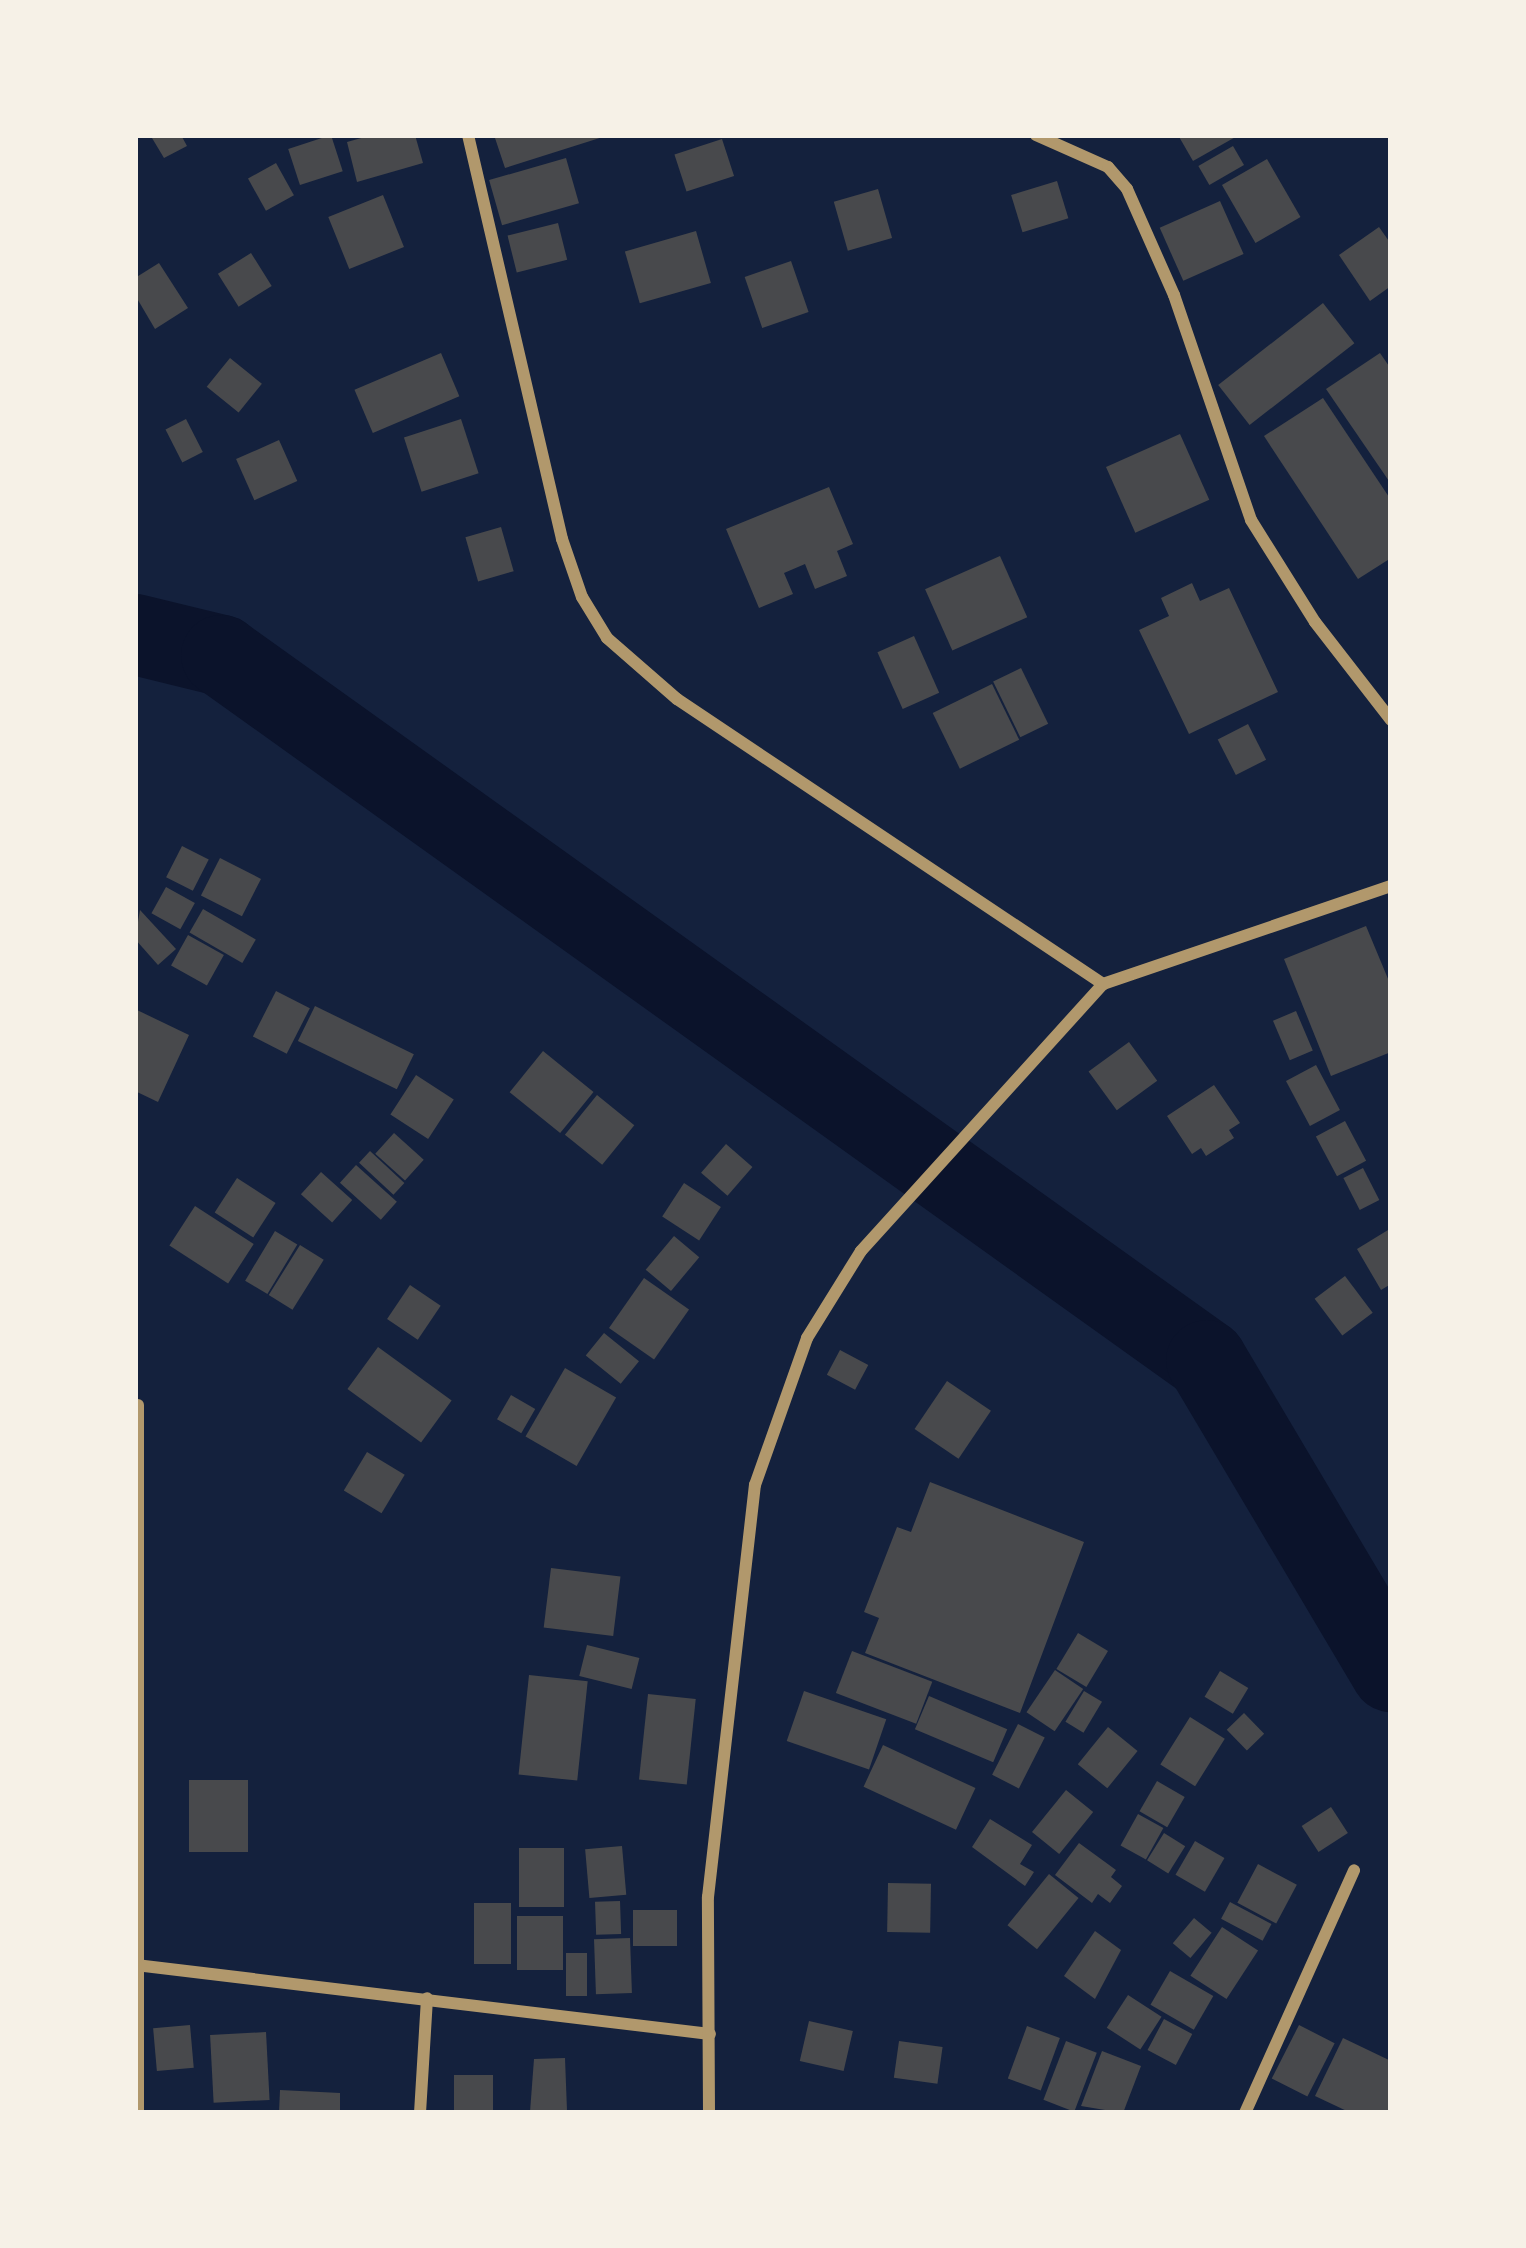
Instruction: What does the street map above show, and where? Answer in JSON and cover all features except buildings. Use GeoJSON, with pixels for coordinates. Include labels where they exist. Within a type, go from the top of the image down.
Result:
{"type":"FeatureCollection","features":[{"type":"Feature","properties":{"kind":"street"},"geometry":{"type":"LineString","coordinates":[[468,135],[562,539],[582,597],[607,638],[677,698],[1103,984]]}},
{"type":"Feature","properties":{"kind":"street"},"geometry":{"type":"LineString","coordinates":[[1036,135],[1108,167],[1127,189],[1174,295],[1251,520],[1315,622],[1391,720]]}},
{"type":"Feature","properties":{"kind":"street"},"geometry":{"type":"LineString","coordinates":[[710,2113],[708,1897],[755,1485],[807,1338],[861,1251],[1073,1011],[1103,984],[1391,886]]}},
{"type":"Feature","properties":{"kind":"street"},"geometry":{"type":"LineString","coordinates":[[138,1406],[138,2113]]}},
{"type":"Feature","properties":{"kind":"street"},"geometry":{"type":"LineString","coordinates":[[1245,2113],[1354,1870]]}},
{"type":"Feature","properties":{"kind":"street"},"geometry":{"type":"LineString","coordinates":[[138,1965],[710,2034]]}},
{"type":"Feature","properties":{"kind":"street"},"geometry":{"type":"LineString","coordinates":[[420,2113],[428,1998]]}},
{"type":"Feature","properties":{"kind":"waterway"},"geometry":{"type":"LineString","coordinates":[[135,634],[221,655],[1206,1360],[1391,1671]]}}]}
